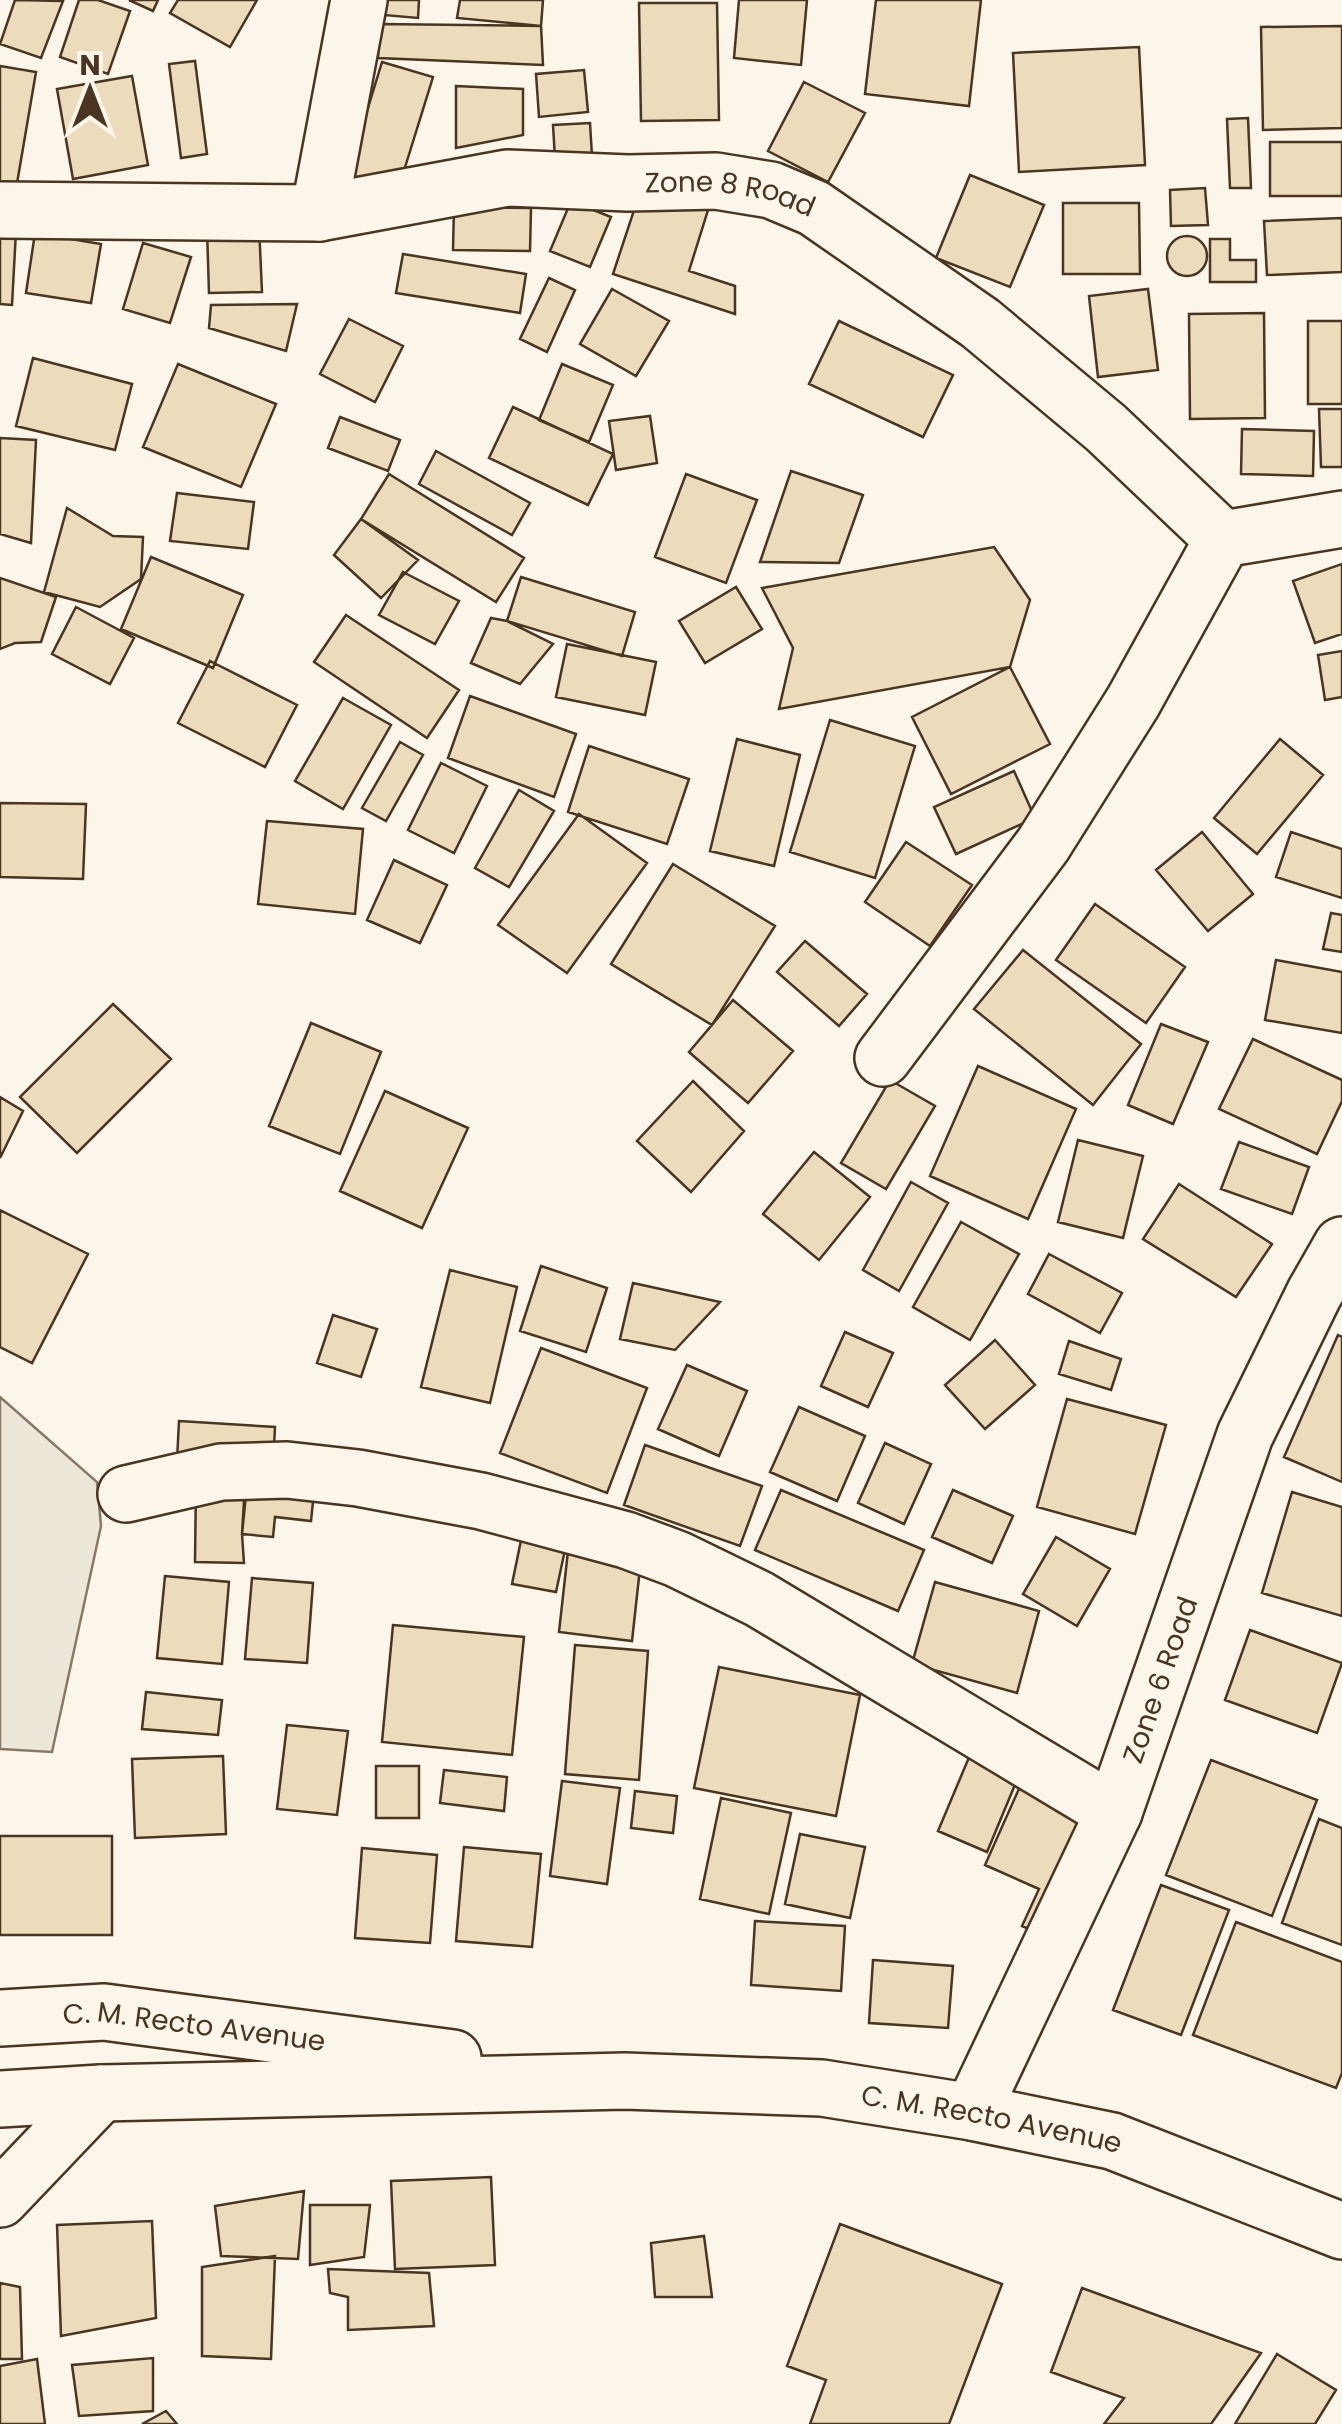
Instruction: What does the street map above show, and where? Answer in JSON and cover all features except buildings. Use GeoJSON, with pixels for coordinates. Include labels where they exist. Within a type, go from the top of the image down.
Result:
{"type":"FeatureCollection","features":[{"type":"Feature","properties":{"kind":"main road"},"geometry":{"type":"LineString","coordinates":[[319,214],[359,0]]}},
{"type":"Feature","properties":{"kind":"main road","name":"Zone 8 Road"},"geometry":{"type":"LineString","coordinates":[[0,210],[319,214],[507,178],[628,183],[716,181],[772,190],[814,208],[980,323],[1106,428],[1222,538]]}},
{"type":"Feature","properties":{"kind":"main road"},"geometry":{"type":"LineString","coordinates":[[883,1058],[1042,845],[1132,702],[1222,538],[1342,520]]}},
{"type":"Feature","properties":{"kind":"main road","name":"Zone 6 Road"},"geometry":{"type":"LineString","coordinates":[[972,2112],[1114,1812],[1245,1435],[1342,1245]]}},
{"type":"Feature","properties":{"kind":"main road"},"geometry":{"type":"LineString","coordinates":[[126,1494],[220,1472],[287,1470],[358,1478],[481,1501],[626,1540],[677,1559],[758,1599],[1114,1812]]}},
{"type":"Feature","properties":{"kind":"main road","name":"C. M. Recto Avenue"},"geometry":{"type":"LineString","coordinates":[[0,2018],[104,2012],[624,2081]]}},
{"type":"Feature","properties":{"kind":"main road","name":"C. M. Recto Avenue"},"geometry":{"type":"LineString","coordinates":[[0,2099],[100,2093],[624,2081],[822,2088],[972,2112],[1112,2141],[1342,2230]]}},
{"type":"Feature","properties":{"kind":"main road"},"geometry":{"type":"LineString","coordinates":[[0,2199],[100,2093]]}},
{"type":"Feature","properties":{"kind":"shaded area"},"geometry":{"type":"Polygon","coordinates":[[[0,1397],[97,1482],[101,1526],[52,1752],[0,1749],[0,1397]]]}}]}
